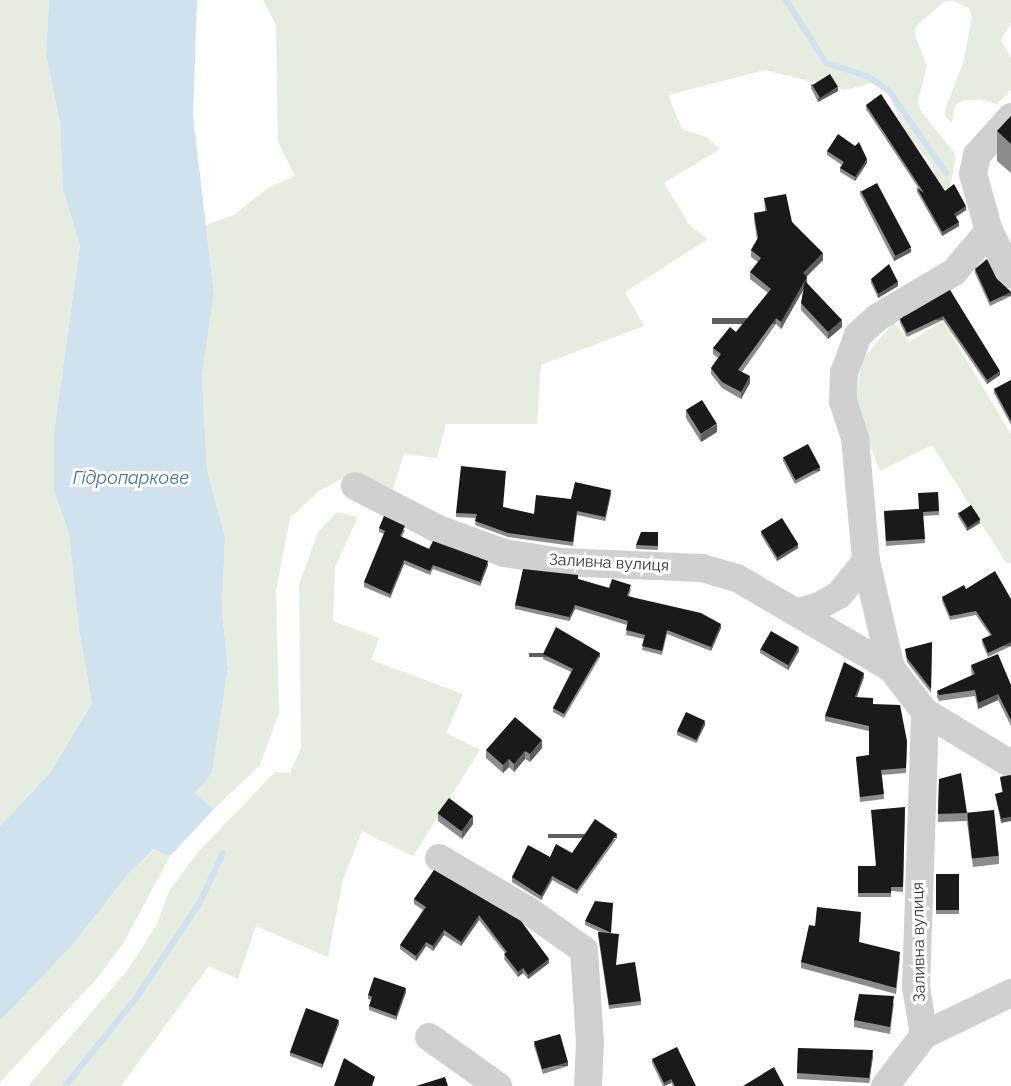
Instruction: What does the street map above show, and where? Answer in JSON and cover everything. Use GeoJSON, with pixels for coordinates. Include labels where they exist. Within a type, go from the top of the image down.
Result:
{"type":"FeatureCollection","features":[{"type":"Feature","properties":{"kind":"street"},"geometry":{"type":"LineString","coordinates":[[1011,117],[977,155],[973,174],[989,231],[1011,275]]}},
{"type":"Feature","properties":{"kind":"street","name":"Заливна вулиця"},"geometry":{"type":"LineString","coordinates":[[891,668],[866,561],[855,438],[843,401],[844,373],[858,335],[878,317],[954,272],[989,231]]}},
{"type":"Feature","properties":{"kind":"street","name":"Заливна вулиця"},"geometry":{"type":"LineString","coordinates":[[355,486],[438,529],[504,553],[561,562],[702,568],[737,578],[891,668],[925,712],[1011,764]]}},
{"type":"Feature","properties":{"kind":"street"},"geometry":{"type":"LineString","coordinates":[[797,612],[817,608],[840,594],[866,561]]}},
{"type":"Feature","properties":{"kind":"street","name":"Заливна вулиця"},"geometry":{"type":"LineString","coordinates":[[924,1035],[916,987],[925,712]]}},
{"type":"Feature","properties":{"kind":"street"},"geometry":{"type":"LineString","coordinates":[[439,858],[526,909],[584,950],[590,1042],[588,1086]]}},
{"type":"Feature","properties":{"kind":"street"},"geometry":{"type":"LineString","coordinates":[[885,1086],[924,1035],[1011,993]]}},
{"type":"Feature","properties":{"kind":"street"},"geometry":{"type":"LineString","coordinates":[[429,1037],[498,1086]]}},
{"type":"Feature","properties":{"kind":"shaded area"},"geometry":{"type":"Polygon","coordinates":[[[0,0],[49,0],[46,55],[60,123],[63,190],[80,245],[54,433],[54,491],[69,534],[79,630],[92,703],[50,773],[0,826],[0,0]]]}},
{"type":"Feature","properties":{"kind":"shaded area"},"geometry":{"type":"Polygon","coordinates":[[[263,0],[1011,0],[1011,23],[1001,40],[1011,58],[1011,90],[997,104],[980,99],[962,101],[955,106],[952,123],[945,116],[946,107],[963,63],[972,17],[969,8],[953,1],[944,2],[916,26],[915,35],[927,66],[918,101],[920,110],[956,155],[950,187],[956,189],[945,189],[934,181],[933,165],[904,133],[889,91],[872,83],[845,90],[765,70],[668,95],[682,129],[706,137],[720,149],[664,183],[690,226],[708,239],[625,292],[644,326],[541,365],[537,424],[446,424],[437,458],[404,454],[390,498],[347,476],[319,491],[290,518],[276,591],[279,713],[260,765],[214,809],[195,793],[212,772],[228,668],[222,611],[225,537],[207,470],[202,375],[214,294],[206,225],[234,215],[268,188],[295,176],[278,142],[276,25],[263,0]]]}},
{"type":"Feature","properties":{"kind":"shaded area"},"geometry":{"type":"Polygon","coordinates":[[[943,321],[1011,434],[1011,563],[1006,563],[932,445],[880,471],[856,411],[861,361],[894,322],[909,342],[943,321]]]}},
{"type":"Feature","properties":{"kind":"shaded area"},"geometry":{"type":"Polygon","coordinates":[[[337,512],[358,517],[335,567],[333,621],[379,638],[371,660],[463,694],[446,733],[480,750],[413,856],[362,831],[343,880],[328,957],[256,926],[238,979],[209,966],[121,1086],[28,1086],[127,971],[157,924],[169,891],[199,851],[275,772],[290,773],[301,748],[299,585],[318,532],[337,512]]]}},
{"type":"Feature","properties":{"kind":"shaded area"},"geometry":{"type":"Polygon","coordinates":[[[155,849],[170,856],[124,942],[99,976],[0,1082],[0,1021],[75,942],[127,875],[155,849]]]}},
{"type":"Feature","properties":{"kind":"water","name":"Гідропаркове"},"geometry":{"type":"Polygon","coordinates":[[[49,0],[197,0],[193,116],[214,294],[202,375],[207,470],[225,537],[222,611],[228,668],[212,773],[195,793],[214,809],[170,856],[154,849],[127,875],[75,942],[0,1021],[0,826],[50,773],[92,703],[79,630],[69,534],[54,491],[54,433],[80,245],[63,190],[60,123],[46,55],[49,0]]]}},
{"type":"Feature","properties":{"kind":"building"},"geometry":{"type":"Polygon","coordinates":[[[830,74],[838,87],[820,98],[812,85],[830,74]]]}},
{"type":"Feature","properties":{"kind":"building"},"geometry":{"type":"Polygon","coordinates":[[[881,94],[945,191],[954,184],[966,206],[954,214],[959,222],[942,232],[917,188],[924,193],[866,105],[881,94]]]}},
{"type":"Feature","properties":{"kind":"building"},"geometry":{"type":"Polygon","coordinates":[[[1011,116],[1011,144],[997,131],[1011,116]]]}},
{"type":"Feature","properties":{"kind":"building"},"geometry":{"type":"Polygon","coordinates":[[[838,134],[855,146],[859,142],[867,159],[855,177],[840,168],[844,162],[827,151],[838,134]]]}},
{"type":"Feature","properties":{"kind":"building"},"geometry":{"type":"Polygon","coordinates":[[[877,183],[911,247],[895,256],[861,191],[877,183]]]}},
{"type":"Feature","properties":{"kind":"building"},"geometry":{"type":"Polygon","coordinates":[[[786,194],[792,222],[823,253],[803,273],[807,277],[781,322],[776,318],[738,370],[750,376],[741,392],[722,382],[711,368],[721,354],[713,348],[730,327],[736,332],[771,289],[750,272],[761,258],[751,250],[758,238],[754,213],[767,211],[764,198],[786,194]]]}},
{"type":"Feature","properties":{"kind":"building"},"geometry":{"type":"Polygon","coordinates":[[[987,259],[997,279],[1011,292],[990,302],[975,269],[987,259]]]}},
{"type":"Feature","properties":{"kind":"building"},"geometry":{"type":"Polygon","coordinates":[[[889,264],[898,282],[878,294],[871,279],[889,264]]]}},
{"type":"Feature","properties":{"kind":"building"},"geometry":{"type":"Polygon","coordinates":[[[805,281],[842,320],[828,332],[801,303],[805,281]]]}},
{"type":"Feature","properties":{"kind":"building"},"geometry":{"type":"Polygon","coordinates":[[[950,290],[1000,371],[987,380],[943,316],[907,333],[900,319],[950,290]]]}},
{"type":"Feature","properties":{"kind":"building"},"geometry":{"type":"Polygon","coordinates":[[[1011,380],[1011,421],[994,389],[1011,380]]]}},
{"type":"Feature","properties":{"kind":"building"},"geometry":{"type":"Polygon","coordinates":[[[702,400],[717,424],[701,434],[686,410],[702,400]]]}},
{"type":"Feature","properties":{"kind":"building"},"geometry":{"type":"Polygon","coordinates":[[[808,444],[820,467],[795,480],[783,457],[808,444]]]}},
{"type":"Feature","properties":{"kind":"building"},"geometry":{"type":"Polygon","coordinates":[[[461,466],[506,471],[503,507],[534,514],[536,495],[571,499],[575,482],[611,490],[605,517],[577,511],[573,542],[508,533],[475,521],[477,514],[456,513],[461,466]]]}},
{"type":"Feature","properties":{"kind":"building"},"geometry":{"type":"Polygon","coordinates":[[[938,492],[939,511],[923,512],[925,539],[886,541],[884,511],[919,509],[918,493],[938,492]]]}},
{"type":"Feature","properties":{"kind":"building"},"geometry":{"type":"Polygon","coordinates":[[[971,505],[980,519],[968,527],[958,513],[971,505]]]}},
{"type":"Feature","properties":{"kind":"building"},"geometry":{"type":"Polygon","coordinates":[[[384,516],[405,526],[400,536],[429,549],[433,541],[488,561],[480,582],[433,565],[430,571],[404,560],[390,594],[364,582],[385,531],[379,528],[384,516]]]}},
{"type":"Feature","properties":{"kind":"building"},"geometry":{"type":"Polygon","coordinates":[[[782,518],[798,544],[777,558],[761,531],[782,518]]]}},
{"type":"Feature","properties":{"kind":"building"},"geometry":{"type":"Polygon","coordinates":[[[641,532],[658,532],[658,546],[636,545],[641,532]]]}},
{"type":"Feature","properties":{"kind":"building"},"geometry":{"type":"Polygon","coordinates":[[[523,569],[578,575],[578,579],[609,588],[612,579],[631,585],[627,596],[701,613],[721,624],[711,647],[667,630],[662,651],[642,646],[645,635],[626,630],[628,621],[575,605],[569,617],[515,605],[523,569]]]}},
{"type":"Feature","properties":{"kind":"building"},"geometry":{"type":"Polygon","coordinates":[[[995,571],[1011,599],[1011,642],[988,653],[982,639],[992,635],[976,611],[950,616],[942,597],[964,585],[966,589],[995,571]]]}},
{"type":"Feature","properties":{"kind":"building"},"geometry":{"type":"Polygon","coordinates":[[[556,627],[600,653],[564,714],[553,708],[573,669],[543,654],[556,627]]]}},
{"type":"Feature","properties":{"kind":"building"},"geometry":{"type":"Polygon","coordinates":[[[771,631],[799,647],[788,665],[760,649],[771,631]]]}},
{"type":"Feature","properties":{"kind":"building"},"geometry":{"type":"Polygon","coordinates":[[[932,642],[931,689],[907,658],[905,649],[932,642]]]}},
{"type":"Feature","properties":{"kind":"building"},"geometry":{"type":"Polygon","coordinates":[[[998,654],[1011,685],[1011,720],[998,694],[978,703],[975,690],[939,695],[937,691],[975,674],[971,665],[998,654]]]}},
{"type":"Feature","properties":{"kind":"building"},"geometry":{"type":"Polygon","coordinates":[[[844,662],[864,673],[855,697],[873,698],[873,704],[900,705],[907,741],[906,768],[881,770],[884,794],[860,797],[856,757],[869,755],[869,726],[825,716],[844,662]]]}},
{"type":"Feature","properties":{"kind":"building"},"geometry":{"type":"Polygon","coordinates":[[[686,712],[705,721],[696,740],[677,731],[686,712]]]}},
{"type":"Feature","properties":{"kind":"building"},"geometry":{"type":"Polygon","coordinates":[[[515,717],[542,740],[530,754],[525,751],[514,764],[509,759],[503,765],[486,750],[515,717]]]}},
{"type":"Feature","properties":{"kind":"building"},"geometry":{"type":"Polygon","coordinates":[[[961,773],[967,813],[938,814],[939,779],[961,773]]]}},
{"type":"Feature","properties":{"kind":"building"},"geometry":{"type":"Polygon","coordinates":[[[1011,775],[1011,817],[1001,819],[995,794],[1003,792],[1000,777],[1011,775]]]}},
{"type":"Feature","properties":{"kind":"building"},"geometry":{"type":"Polygon","coordinates":[[[449,798],[473,816],[462,831],[438,813],[449,798]]]}},
{"type":"Feature","properties":{"kind":"building"},"geometry":{"type":"Polygon","coordinates":[[[905,807],[903,887],[891,887],[891,893],[858,893],[858,866],[876,866],[871,810],[905,807]]]}},
{"type":"Feature","properties":{"kind":"building"},"geometry":{"type":"Polygon","coordinates":[[[994,810],[999,856],[972,859],[967,813],[994,810]]]}},
{"type":"Feature","properties":{"kind":"building"},"geometry":{"type":"Polygon","coordinates":[[[595,819],[617,834],[577,890],[552,876],[541,896],[512,877],[528,845],[550,857],[556,844],[572,853],[595,819]]]}},
{"type":"Feature","properties":{"kind":"building"},"geometry":{"type":"Polygon","coordinates":[[[434,870],[521,921],[549,959],[528,975],[523,968],[518,972],[504,954],[507,952],[479,915],[461,942],[444,930],[433,946],[426,942],[416,956],[400,945],[426,907],[414,899],[434,870]]]}},
{"type":"Feature","properties":{"kind":"building"},"geometry":{"type":"Polygon","coordinates":[[[936,874],[959,874],[959,910],[936,910],[936,874]]]}},
{"type":"Feature","properties":{"kind":"building"},"geometry":{"type":"Polygon","coordinates":[[[595,901],[613,903],[611,933],[585,921],[595,901]]]}},
{"type":"Feature","properties":{"kind":"building"},"geometry":{"type":"Polygon","coordinates":[[[817,907],[861,912],[859,942],[900,952],[896,988],[801,962],[809,925],[815,926],[817,907]]]}},
{"type":"Feature","properties":{"kind":"building"},"geometry":{"type":"Polygon","coordinates":[[[598,932],[619,934],[616,965],[635,962],[641,1001],[609,1005],[598,932]]]}},
{"type":"Feature","properties":{"kind":"building"},"geometry":{"type":"Polygon","coordinates":[[[374,977],[406,988],[396,1016],[369,1006],[372,997],[368,995],[374,977]]]}},
{"type":"Feature","properties":{"kind":"building"},"geometry":{"type":"Polygon","coordinates":[[[859,994],[894,996],[890,1027],[854,1020],[859,994]]]}},
{"type":"Feature","properties":{"kind":"building"},"geometry":{"type":"Polygon","coordinates":[[[306,1008],[339,1020],[323,1064],[290,1052],[306,1008]]]}},
{"type":"Feature","properties":{"kind":"building"},"geometry":{"type":"Polygon","coordinates":[[[560,1034],[568,1062],[542,1069],[534,1041],[560,1034]]]}},
{"type":"Feature","properties":{"kind":"building"},"geometry":{"type":"Polygon","coordinates":[[[677,1047],[696,1086],[675,1086],[671,1079],[664,1083],[652,1059],[677,1047]]]}},
{"type":"Feature","properties":{"kind":"building"},"geometry":{"type":"Polygon","coordinates":[[[798,1048],[873,1050],[869,1078],[797,1073],[798,1048]]]}},
{"type":"Feature","properties":{"kind":"building"},"geometry":{"type":"Polygon","coordinates":[[[344,1058],[375,1077],[372,1086],[334,1086],[344,1058]]]}},
{"type":"Feature","properties":{"kind":"building"},"geometry":{"type":"Polygon","coordinates":[[[774,1067],[784,1086],[743,1086],[774,1067]]]}},
{"type":"Feature","properties":{"kind":"building"},"geometry":{"type":"Polygon","coordinates":[[[445,1077],[448,1086],[416,1086],[445,1077]]]}},
{"type":"Feature","properties":{"kind":"waterway"},"geometry":{"type":"LineString","coordinates":[[786,0],[826,63],[867,76],[889,91],[946,173]]}},
{"type":"Feature","properties":{"kind":"waterway"},"geometry":{"type":"LineString","coordinates":[[65,1086],[136,998],[200,902],[223,853]]}}]}
